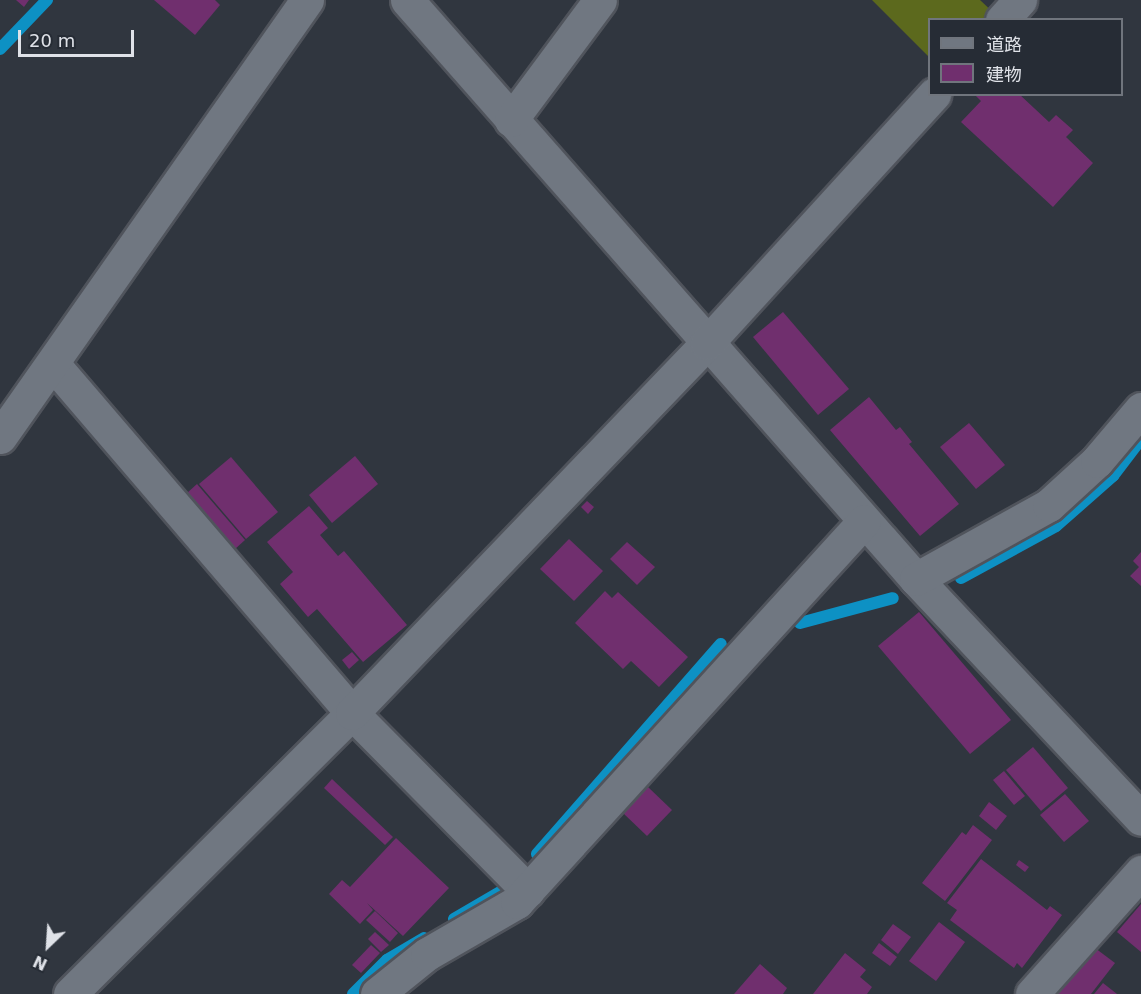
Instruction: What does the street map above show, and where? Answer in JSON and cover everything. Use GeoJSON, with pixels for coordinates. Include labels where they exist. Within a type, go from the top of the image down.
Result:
{"type":"FeatureCollection","features":[{"type":"Feature","properties":{"kind":"street"},"geometry":{"type":"LineString","coordinates":[[0,437],[54,364],[307,0]]}},
{"type":"Feature","properties":{"kind":"street"},"geometry":{"type":"LineString","coordinates":[[407,0],[864,521],[1141,819]]}},
{"type":"Feature","properties":{"kind":"street"},"geometry":{"type":"LineString","coordinates":[[511,120],[600,0]]}},
{"type":"Feature","properties":{"kind":"street"},"geometry":{"type":"LineString","coordinates":[[1004,18],[1020,0]]}},
{"type":"Feature","properties":{"kind":"street"},"geometry":{"type":"LineString","coordinates":[[70,994],[352,713],[707,343],[932,96]]}},
{"type":"Feature","properties":{"kind":"street"},"geometry":{"type":"LineString","coordinates":[[54,364],[352,713],[528,891]]}},
{"type":"Feature","properties":{"kind":"street"},"geometry":{"type":"LineString","coordinates":[[916,579],[1049,505],[1097,461],[1141,409]]}},
{"type":"Feature","properties":{"kind":"street"},"geometry":{"type":"LineString","coordinates":[[376,994],[427,954],[517,902],[864,521]]}},
{"type":"Feature","properties":{"kind":"street"},"geometry":{"type":"LineString","coordinates":[[1032,994],[1141,872]]}},
{"type":"Feature","properties":{"kind":"green space"},"geometry":{"type":"Polygon","coordinates":[[[872,0],[980,0],[996,15],[992,18],[928,18],[928,56],[872,0]]]}},
{"type":"Feature","properties":{"kind":"building"},"geometry":{"type":"Polygon","coordinates":[[[16,0],[29,0],[24,7],[16,0]]]}},
{"type":"Feature","properties":{"kind":"building"},"geometry":{"type":"Polygon","coordinates":[[[154,0],[215,0],[220,5],[195,35],[154,0]]]}},
{"type":"Feature","properties":{"kind":"building"},"geometry":{"type":"Polygon","coordinates":[[[976,96],[1021,96],[1049,122],[1056,115],[1073,130],[1066,137],[1093,163],[1053,207],[961,122],[981,101],[976,96]]]}},
{"type":"Feature","properties":{"kind":"building"},"geometry":{"type":"Polygon","coordinates":[[[783,312],[849,389],[818,415],[753,337],[783,312]]]}},
{"type":"Feature","properties":{"kind":"building"},"geometry":{"type":"Polygon","coordinates":[[[869,397],[896,430],[900,427],[912,442],[909,444],[959,504],[920,536],[830,430],[869,397]]]}},
{"type":"Feature","properties":{"kind":"building"},"geometry":{"type":"Polygon","coordinates":[[[969,423],[1005,465],[976,489],[940,447],[969,423]]]}},
{"type":"Feature","properties":{"kind":"building"},"geometry":{"type":"Polygon","coordinates":[[[355,456],[378,484],[332,523],[309,495],[355,456]]]}},
{"type":"Feature","properties":{"kind":"building"},"geometry":{"type":"Polygon","coordinates":[[[231,457],[278,512],[246,539],[199,484],[231,457]]]}},
{"type":"Feature","properties":{"kind":"building"},"geometry":{"type":"Polygon","coordinates":[[[197,484],[245,540],[235,549],[187,493],[197,484]]]}},
{"type":"Feature","properties":{"kind":"building"},"geometry":{"type":"Polygon","coordinates":[[[587,501],[594,507],[588,514],[581,507],[587,501]]]}},
{"type":"Feature","properties":{"kind":"building"},"geometry":{"type":"Polygon","coordinates":[[[309,506],[328,528],[320,535],[338,556],[344,551],[407,625],[363,662],[317,609],[308,617],[280,584],[293,572],[267,542],[309,506]]]}},
{"type":"Feature","properties":{"kind":"building"},"geometry":{"type":"Polygon","coordinates":[[[569,539],[603,571],[574,601],[540,569],[569,539]]]}},
{"type":"Feature","properties":{"kind":"building"},"geometry":{"type":"Polygon","coordinates":[[[627,542],[655,567],[637,585],[610,559],[627,542]]]}},
{"type":"Feature","properties":{"kind":"building"},"geometry":{"type":"Polygon","coordinates":[[[1141,552],[1141,586],[1130,576],[1139,567],[1133,561],[1141,552]]]}},
{"type":"Feature","properties":{"kind":"building"},"geometry":{"type":"Polygon","coordinates":[[[605,591],[612,598],[618,592],[688,657],[659,687],[631,661],[623,669],[575,623],[605,591]]]}},
{"type":"Feature","properties":{"kind":"building"},"geometry":{"type":"Polygon","coordinates":[[[919,612],[1011,720],[970,754],[878,646],[919,612]]]}},
{"type":"Feature","properties":{"kind":"building"},"geometry":{"type":"Polygon","coordinates":[[[352,652],[359,660],[349,669],[342,660],[352,652]]]}},
{"type":"Feature","properties":{"kind":"building"},"geometry":{"type":"Polygon","coordinates":[[[1033,747],[1068,788],[1041,811],[1006,770],[1033,747]]]}},
{"type":"Feature","properties":{"kind":"building"},"geometry":{"type":"Polygon","coordinates":[[[1004,771],[1025,796],[1014,805],[993,780],[1004,771]]]}},
{"type":"Feature","properties":{"kind":"building"},"geometry":{"type":"Polygon","coordinates":[[[332,779],[393,837],[385,845],[324,788],[332,779]]]}},
{"type":"Feature","properties":{"kind":"building"},"geometry":{"type":"Polygon","coordinates":[[[648,787],[672,810],[647,836],[623,813],[648,787]]]}},
{"type":"Feature","properties":{"kind":"building"},"geometry":{"type":"Polygon","coordinates":[[[1065,794],[1089,821],[1064,842],[1040,815],[1065,794]]]}},
{"type":"Feature","properties":{"kind":"building"},"geometry":{"type":"Polygon","coordinates":[[[989,802],[1007,816],[996,830],[979,816],[989,802]]]}},
{"type":"Feature","properties":{"kind":"building"},"geometry":{"type":"Polygon","coordinates":[[[973,825],[992,840],[945,901],[922,883],[962,832],[966,835],[973,825]]]}},
{"type":"Feature","properties":{"kind":"building"},"geometry":{"type":"Polygon","coordinates":[[[396,838],[449,888],[403,936],[367,903],[373,910],[360,924],[329,894],[342,880],[350,887],[396,838]]]}},
{"type":"Feature","properties":{"kind":"building"},"geometry":{"type":"Polygon","coordinates":[[[981,859],[1047,910],[1050,906],[1062,915],[1022,968],[1017,963],[1014,968],[950,920],[957,910],[947,903],[981,859]]]}},
{"type":"Feature","properties":{"kind":"building"},"geometry":{"type":"Polygon","coordinates":[[[1019,860],[1029,867],[1025,872],[1016,865],[1019,860]]]}},
{"type":"Feature","properties":{"kind":"building"},"geometry":{"type":"Polygon","coordinates":[[[1141,904],[1141,952],[1117,932],[1141,904]]]}},
{"type":"Feature","properties":{"kind":"building"},"geometry":{"type":"Polygon","coordinates":[[[375,911],[398,933],[390,942],[366,920],[375,911]]]}},
{"type":"Feature","properties":{"kind":"building"},"geometry":{"type":"Polygon","coordinates":[[[939,922],[965,942],[936,981],[909,961],[939,922]]]}},
{"type":"Feature","properties":{"kind":"building"},"geometry":{"type":"Polygon","coordinates":[[[893,924],[911,937],[898,954],[881,940],[893,924]]]}},
{"type":"Feature","properties":{"kind":"building"},"geometry":{"type":"Polygon","coordinates":[[[375,932],[389,945],[381,952],[368,939],[375,932]]]}},
{"type":"Feature","properties":{"kind":"building"},"geometry":{"type":"Polygon","coordinates":[[[879,943],[897,957],[890,966],[872,953],[879,943]]]}},
{"type":"Feature","properties":{"kind":"building"},"geometry":{"type":"Polygon","coordinates":[[[371,945],[380,953],[361,973],[352,965],[371,945]]]}},
{"type":"Feature","properties":{"kind":"building"},"geometry":{"type":"Polygon","coordinates":[[[1091,945],[1115,963],[1091,994],[1054,994],[1091,945]]]}},
{"type":"Feature","properties":{"kind":"building"},"geometry":{"type":"Polygon","coordinates":[[[845,953],[866,970],[860,977],[872,987],[867,994],[813,994],[845,953]]]}},
{"type":"Feature","properties":{"kind":"building"},"geometry":{"type":"Polygon","coordinates":[[[760,964],[787,988],[783,994],[734,994],[760,964]]]}},
{"type":"Feature","properties":{"kind":"building"},"geometry":{"type":"Polygon","coordinates":[[[1103,983],[1117,994],[1094,994],[1103,983]]]}},
{"type":"Feature","properties":{"kind":"waterway"},"geometry":{"type":"LineString","coordinates":[[0,49],[47,0]]}},
{"type":"Feature","properties":{"kind":"waterway"},"geometry":{"type":"LineString","coordinates":[[961,578],[1056,526],[1113,476],[1141,439]]}},
{"type":"Feature","properties":{"kind":"waterway"},"geometry":{"type":"LineString","coordinates":[[800,623],[893,598]]}},
{"type":"Feature","properties":{"kind":"waterway"},"geometry":{"type":"LineString","coordinates":[[537,854],[721,644]]}},
{"type":"Feature","properties":{"kind":"waterway"},"geometry":{"type":"LineString","coordinates":[[454,919],[502,891]]}},
{"type":"Feature","properties":{"kind":"waterway"},"geometry":{"type":"LineString","coordinates":[[353,994],[387,960],[424,938]]}}]}
